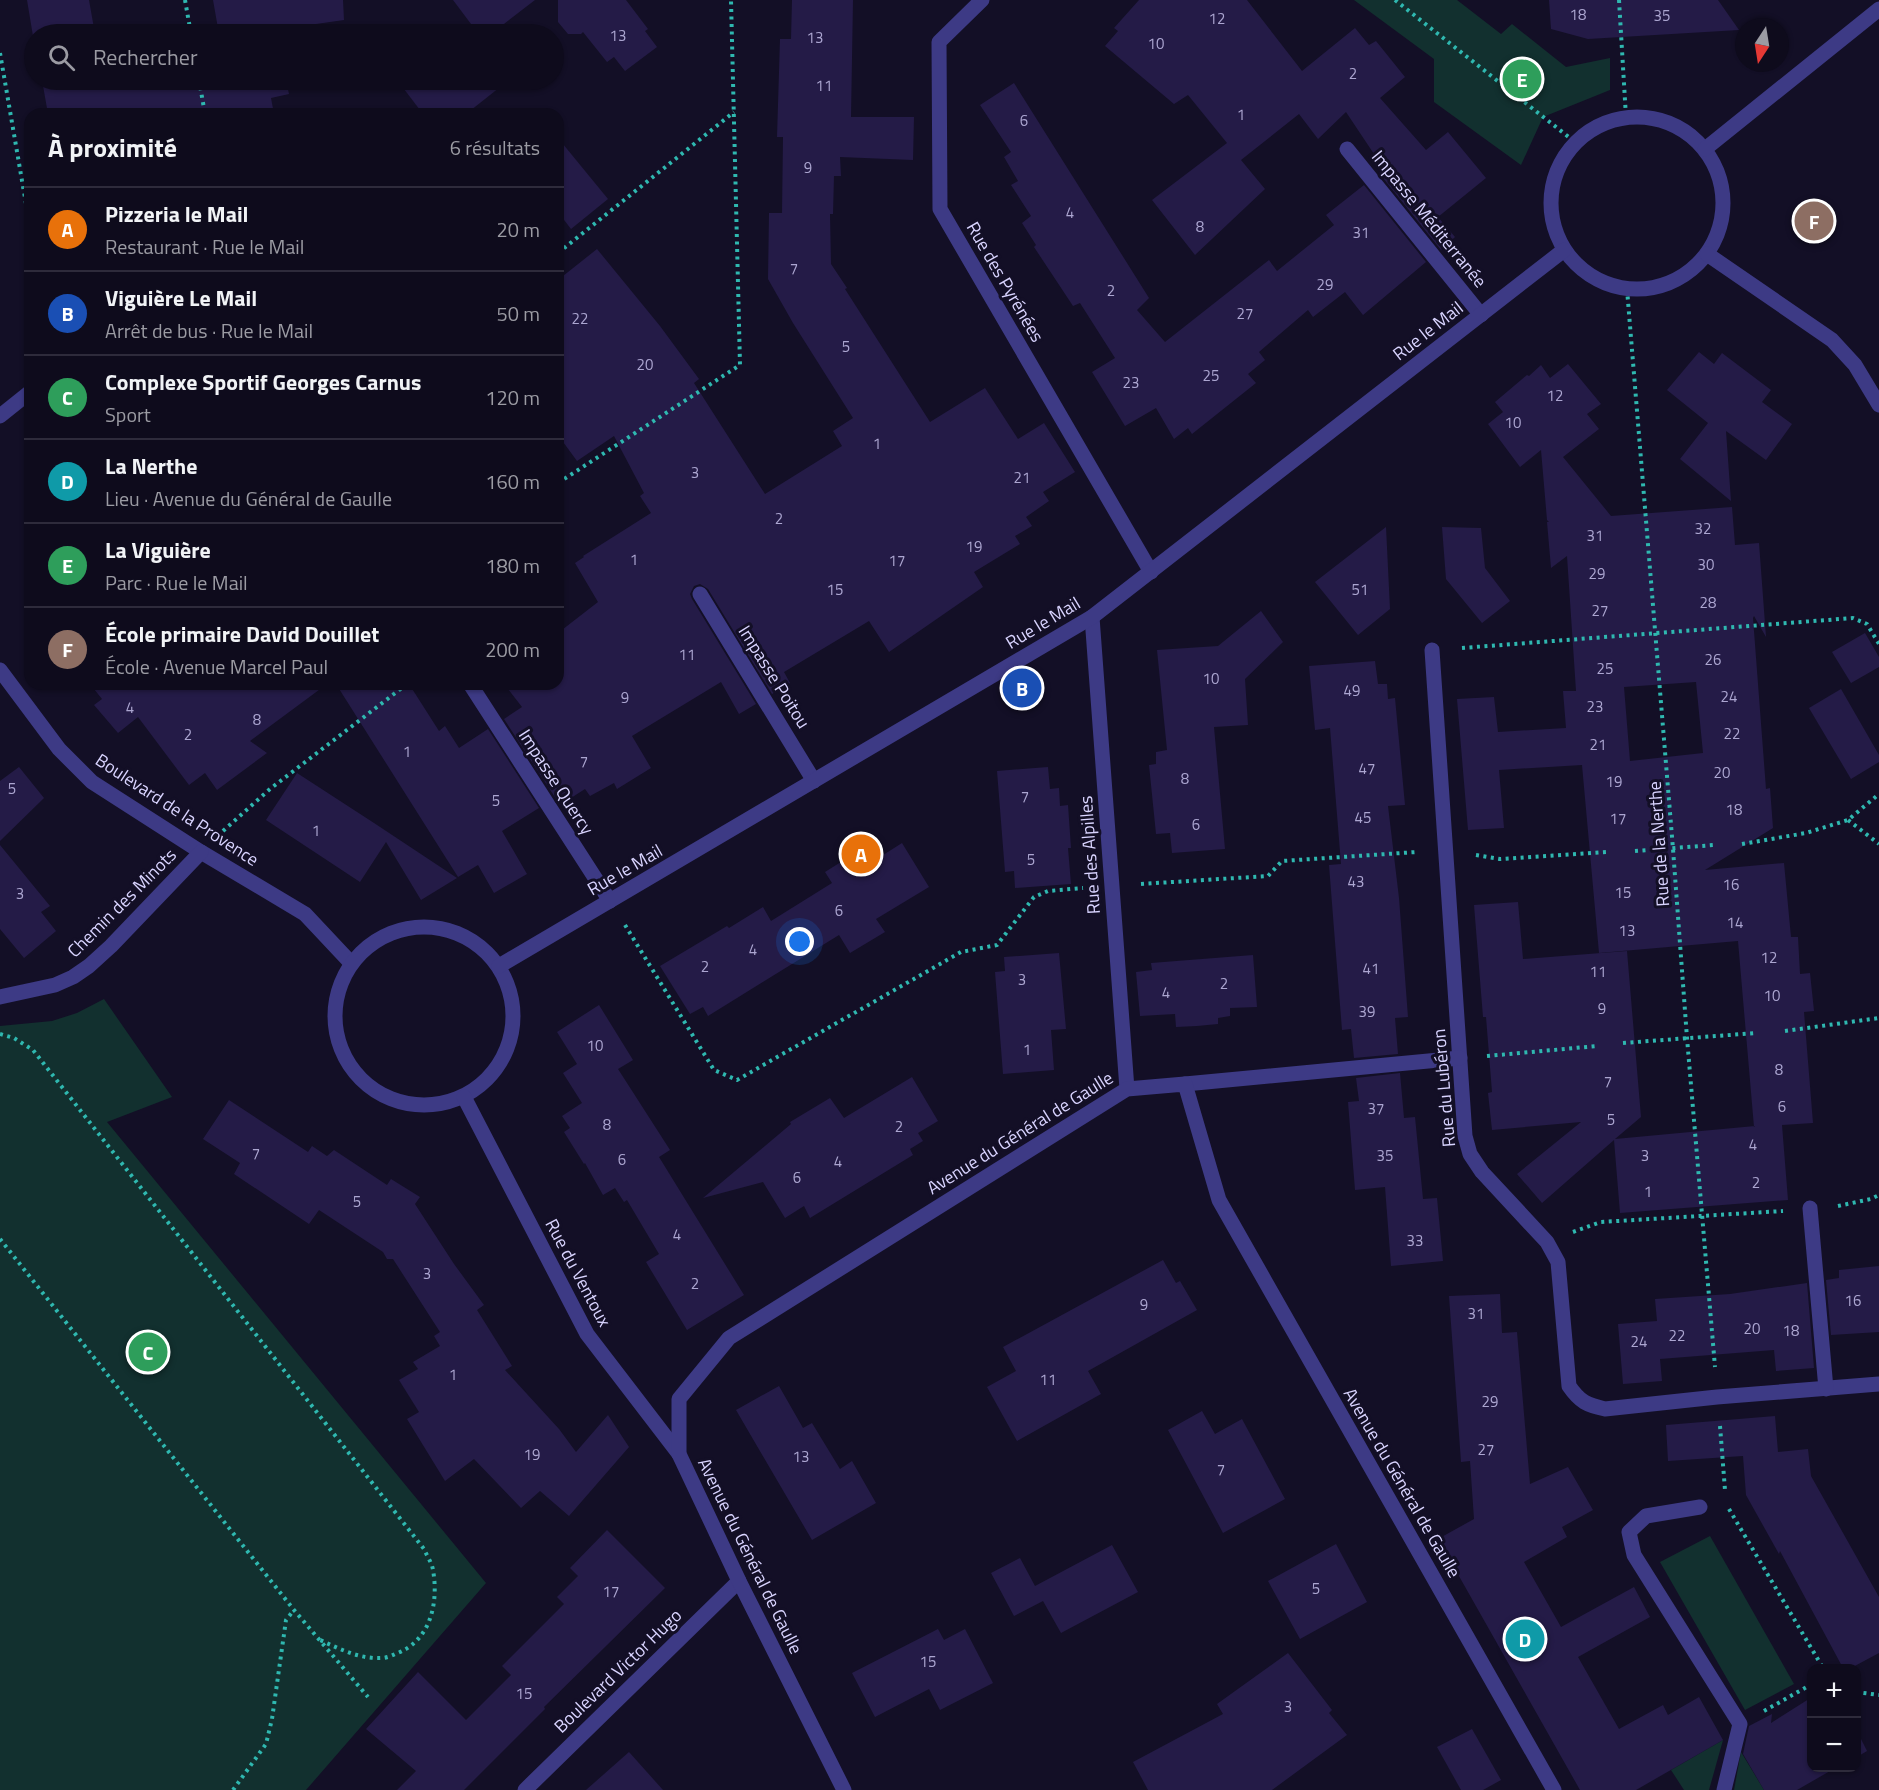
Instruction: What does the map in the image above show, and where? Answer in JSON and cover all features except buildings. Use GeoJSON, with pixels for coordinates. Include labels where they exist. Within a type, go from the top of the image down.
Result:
{"type":"FeatureCollection","features":[{"type":"Feature","properties":{"kind":"street","name":"Rue des Pyrénées"},"geometry":{"type":"LineString","coordinates":[[982,0],[939,42],[940,209],[1151,572]]}},
{"type":"Feature","properties":{"kind":"street"},"geometry":{"type":"LineString","coordinates":[[1704,149],[1879,9]]}},
{"type":"Feature","properties":{"kind":"street"},"geometry":{"type":"LineString","coordinates":[[1626,117],[1655,119],[1683,130],[1704,149],[1718,174],[1723,201],[1719,229],[1707,254],[1692,270],[1672,282],[1650,289],[1628,289],[1603,282],[1581,269],[1564,250],[1552,223],[1551,194],[1558,166],[1575,142],[1599,126],[1626,117]]}},
{"type":"Feature","properties":{"kind":"street","name":"Impasse Méditerranée"},"geometry":{"type":"LineString","coordinates":[[1347,149],[1481,315]]}},
{"type":"Feature","properties":{"kind":"street","name":"Rue le Mail"},"geometry":{"type":"LineString","coordinates":[[499,966],[1092,617],[1564,250]]}},
{"type":"Feature","properties":{"kind":"street"},"geometry":{"type":"LineString","coordinates":[[1707,254],[1832,340],[1855,365],[1879,405]]}},
{"type":"Feature","properties":{"kind":"street"},"geometry":{"type":"LineString","coordinates":[[0,416],[24,397]]}},
{"type":"Feature","properties":{"kind":"street","name":"Impasse Poitou"},"geometry":{"type":"LineString","coordinates":[[699,594],[814,781]]}},
{"type":"Feature","properties":{"kind":"street","name":"Rue des Alpilles"},"geometry":{"type":"LineString","coordinates":[[1092,617],[1126,1089]]}},
{"type":"Feature","properties":{"kind":"street","name":"Rue du Lubéron"},"geometry":{"type":"LineString","coordinates":[[1432,650],[1465,1136],[1470,1154],[1482,1172],[1547,1242],[1558,1263],[1569,1386],[1588,1406],[1605,1409],[1879,1384]]}},
{"type":"Feature","properties":{"kind":"street","name":"Boulevard de la Provence"},"geometry":{"type":"LineString","coordinates":[[0,670],[59,749],[92,782],[201,852],[305,914],[351,963]]}},
{"type":"Feature","properties":{"kind":"street","name":"Impasse Quercy"},"geometry":{"type":"LineString","coordinates":[[474,690],[610,901]]}},
{"type":"Feature","properties":{"kind":"street","name":"Chemin des Minots"},"geometry":{"type":"LineString","coordinates":[[0,998],[55,985],[89,966],[201,852]]}},
{"type":"Feature","properties":{"kind":"street"},"geometry":{"type":"LineString","coordinates":[[419,927],[451,931],[477,944],[499,966],[512,995],[514,1025],[505,1056],[487,1081],[464,1097],[434,1106],[406,1104],[378,1093],[354,1073],[340,1051],[333,1020],[337,990],[351,963],[374,941],[389,933],[419,927]]}},
{"type":"Feature","properties":{"kind":"street"},"geometry":{"type":"LineString","coordinates":[[1185,1084],[1460,1058]]}},
{"type":"Feature","properties":{"kind":"street","name":"Avenue du Général de Gaulle"},"geometry":{"type":"LineString","coordinates":[[844,1790],[739,1581],[679,1454],[679,1399],[729,1338],[1126,1089],[1185,1084],[1220,1200],[1554,1790]]}},
{"type":"Feature","properties":{"kind":"street","name":"Rue du Ventoux"},"geometry":{"type":"LineString","coordinates":[[464,1097],[587,1334],[679,1454]]}},
{"type":"Feature","properties":{"kind":"street"},"geometry":{"type":"LineString","coordinates":[[1810,1208],[1826,1389]]}},
{"type":"Feature","properties":{"kind":"street"},"geometry":{"type":"LineString","coordinates":[[1700,1508],[1646,1516],[1629,1533],[1634,1556],[1740,1724],[1724,1790]]}},
{"type":"Feature","properties":{"kind":"street","name":"Boulevard Victor Hugo"},"geometry":{"type":"LineString","coordinates":[[525,1790],[739,1581]]}},
{"type":"Feature","properties":{"kind":"path"},"geometry":{"type":"LineString","coordinates":[[185,0],[189,24]]}},
{"type":"Feature","properties":{"kind":"path"},"geometry":{"type":"LineString","coordinates":[[564,479],[740,365],[731,0]]}},
{"type":"Feature","properties":{"kind":"path"},"geometry":{"type":"LineString","coordinates":[[1395,0],[1575,142]]}},
{"type":"Feature","properties":{"kind":"path"},"geometry":{"type":"LineString","coordinates":[[1619,0],[1626,117]]}},
{"type":"Feature","properties":{"kind":"path"},"geometry":{"type":"LineString","coordinates":[[0,53],[24,192]]}},
{"type":"Feature","properties":{"kind":"path"},"geometry":{"type":"LineString","coordinates":[[201,90],[204,108]]}},
{"type":"Feature","properties":{"kind":"path"},"geometry":{"type":"LineString","coordinates":[[564,248],[734,112]]}},
{"type":"Feature","properties":{"kind":"path","name":"Rue de la Nerthe"},"geometry":{"type":"LineString","coordinates":[[1628,289],[1725,1492]]}},
{"type":"Feature","properties":{"kind":"path"},"geometry":{"type":"LineString","coordinates":[[1432,650],[1853,618],[1867,624],[1879,644]]}},
{"type":"Feature","properties":{"kind":"path"},"geometry":{"type":"LineString","coordinates":[[201,852],[270,789],[399,690]]}},
{"type":"Feature","properties":{"kind":"path"},"geometry":{"type":"LineString","coordinates":[[1742,844],[1806,833],[1848,820],[1879,794]]}},
{"type":"Feature","properties":{"kind":"path"},"geometry":{"type":"LineString","coordinates":[[1848,820],[1879,844]]}},
{"type":"Feature","properties":{"kind":"path"},"geometry":{"type":"LineString","coordinates":[[1635,851],[1714,845]]}},
{"type":"Feature","properties":{"kind":"path"},"geometry":{"type":"LineString","coordinates":[[610,901],[714,1070],[737,1080],[960,952],[997,945],[1034,897],[1048,891],[1268,876],[1282,861],[1445,850],[1500,859],[1607,852]]}},
{"type":"Feature","properties":{"kind":"path"},"geometry":{"type":"LineString","coordinates":[[1785,1031],[1879,1018]]}},
{"type":"Feature","properties":{"kind":"path"},"geometry":{"type":"LineString","coordinates":[[1623,1043],[1756,1033]]}},
{"type":"Feature","properties":{"kind":"path"},"geometry":{"type":"LineString","coordinates":[[0,1034],[14,1038],[33,1050],[424,1549],[433,1567],[435,1593],[432,1617],[423,1635],[406,1650],[383,1659],[350,1654],[320,1640]]}},
{"type":"Feature","properties":{"kind":"path"},"geometry":{"type":"LineString","coordinates":[[1460,1058],[1597,1046]]}},
{"type":"Feature","properties":{"kind":"path"},"geometry":{"type":"LineString","coordinates":[[1547,1242],[1601,1222],[1703,1217],[1846,1205],[1879,1195]]}},
{"type":"Feature","properties":{"kind":"path"},"geometry":{"type":"LineString","coordinates":[[0,1239],[294,1610],[368,1697]]}},
{"type":"Feature","properties":{"kind":"path"},"geometry":{"type":"LineString","coordinates":[[1726,1504],[1821,1664]]}},
{"type":"Feature","properties":{"kind":"path"},"geometry":{"type":"LineString","coordinates":[[233,1790],[266,1744],[272,1719],[286,1620],[294,1610]]}},
{"type":"Feature","properties":{"kind":"path"},"geometry":{"type":"LineString","coordinates":[[1740,1724],[1807,1687]]}},
{"type":"Feature","properties":{"kind":"path"},"geometry":{"type":"LineString","coordinates":[[1861,1693],[1879,1695]]}},
{"type":"Feature","properties":{"kind":"green space"},"geometry":{"type":"Polygon","coordinates":[[[1354,0],[1457,0],[1501,34],[1512,24],[1566,67],[1610,58],[1610,90],[1543,117],[1521,165],[1434,102],[1434,59],[1354,0]]]}},
{"type":"Feature","properties":{"kind":"green space"},"geometry":{"type":"Polygon","coordinates":[[[104,999],[172,1097],[107,1122],[486,1583],[306,1790],[0,1790],[0,1026],[52,1021],[77,1013],[104,999]]]}},
{"type":"Feature","properties":{"kind":"green space"},"geometry":{"type":"Polygon","coordinates":[[[1710,1536],[1794,1684],[1745,1710],[1660,1562],[1710,1536]]]}},
{"type":"Feature","properties":{"kind":"green space"},"geometry":{"type":"Polygon","coordinates":[[[1723,1740],[1709,1790],[1684,1790],[1671,1770],[1723,1740]]]}},
{"type":"Feature","properties":{"kind":"green space"},"geometry":{"type":"Polygon","coordinates":[[[1741,1752],[1764,1790],[1734,1790],[1741,1752]]]}},
{"type":"Feature","properties":{"kind":"place","name":"La Viguière"},"geometry":{"type":"Point","coordinates":[1522,79]}},
{"type":"Feature","properties":{"kind":"place","name":"École primaire David Douillet"},"geometry":{"type":"Point","coordinates":[1814,221]}},
{"type":"Feature","properties":{"kind":"place","name":"Viguière Le Mail"},"geometry":{"type":"Point","coordinates":[1022,688]}},
{"type":"Feature","properties":{"kind":"place","name":"Pizzeria le Mail"},"geometry":{"type":"Point","coordinates":[861,854]}},
{"type":"Feature","properties":{"kind":"place","name":"Complexe Sportif Georges Carnus"},"geometry":{"type":"Point","coordinates":[148,1352]}},
{"type":"Feature","properties":{"kind":"place","name":"La Nerthe"},"geometry":{"type":"Point","coordinates":[1525,1639]}}]}
